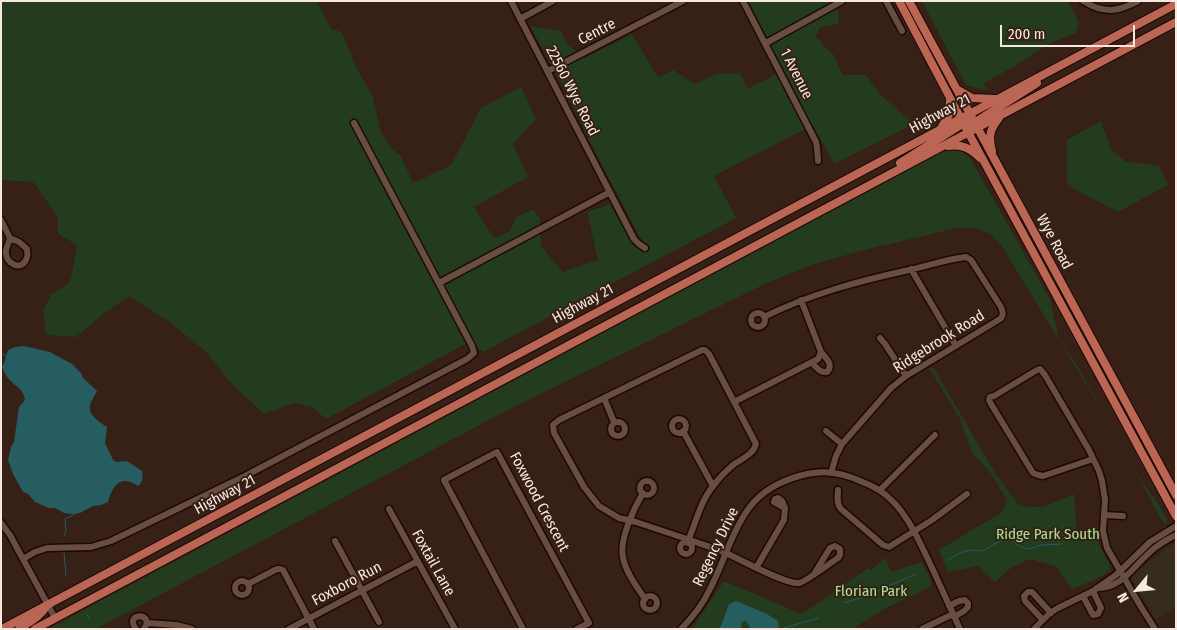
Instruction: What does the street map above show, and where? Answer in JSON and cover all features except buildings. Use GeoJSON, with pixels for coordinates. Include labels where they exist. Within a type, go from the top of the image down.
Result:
{"type":"FeatureCollection","features":[{"type":"Feature","properties":{"kind":"main road"},"geometry":{"type":"LineString","coordinates":[[875,182],[962,121],[899,1]]}},
{"type":"Feature","properties":{"kind":"main road","name":"Wye Road"},"geometry":{"type":"LineString","coordinates":[[909,1],[1176,495]]}},
{"type":"Feature","properties":{"kind":"main road","name":"Highway 21"},"geometry":{"type":"LineString","coordinates":[[2,629],[938,131],[962,121],[969,114],[1176,4]]}},
{"type":"Feature","properties":{"kind":"main road","name":"Highway 21"},"geometry":{"type":"LineString","coordinates":[[35,629],[941,147],[968,132],[975,125],[1004,113],[1176,22]]}},
{"type":"Feature","properties":{"kind":"main road"},"geometry":{"type":"LineString","coordinates":[[975,125],[1048,77],[1062,65]]}},
{"type":"Feature","properties":{"kind":"main road"},"geometry":{"type":"LineString","coordinates":[[955,88],[962,94],[972,98],[997,100]]}},
{"type":"Feature","properties":{"kind":"main road"},"geometry":{"type":"LineString","coordinates":[[938,131],[948,118],[950,99]]}},
{"type":"Feature","properties":{"kind":"main road"},"geometry":{"type":"LineString","coordinates":[[994,160],[990,145],[991,131],[1004,113]]}},
{"type":"Feature","properties":{"kind":"main road","name":"Wye Road"},"geometry":{"type":"LineString","coordinates":[[962,121],[1176,516]]}},
{"type":"Feature","properties":{"kind":"main road"},"geometry":{"type":"LineString","coordinates":[[941,147],[956,144],[963,146],[975,153],[984,162]]}},
{"type":"Feature","properties":{"kind":"main road"},"geometry":{"type":"LineString","coordinates":[[19,629],[43,612],[47,605]]}},
{"type":"Feature","properties":{"kind":"street","name":"22560 Wye Road"},"geometry":{"type":"LineString","coordinates":[[511,1],[634,239],[645,248]]}},
{"type":"Feature","properties":{"kind":"street"},"geometry":{"type":"LineString","coordinates":[[520,19],[553,1]]}},
{"type":"Feature","properties":{"kind":"street","name":"Centre"},"geometry":{"type":"LineString","coordinates":[[548,71],[683,1]]}},
{"type":"Feature","properties":{"kind":"street","name":"1 Avenue"},"geometry":{"type":"LineString","coordinates":[[744,1],[816,142],[818,161]]}},
{"type":"Feature","properties":{"kind":"street"},"geometry":{"type":"LineString","coordinates":[[766,43],[842,1]]}},
{"type":"Feature","properties":{"kind":"street"},"geometry":{"type":"LineString","coordinates":[[886,1],[902,31]]}},
{"type":"Feature","properties":{"kind":"street"},"geometry":{"type":"LineString","coordinates":[[1084,1],[1093,7],[1108,11],[1119,10],[1138,1]]}},
{"type":"Feature","properties":{"kind":"street"},"geometry":{"type":"LineString","coordinates":[[23,559],[47,548],[91,548],[111,541],[245,476],[467,359],[474,352],[354,123]]}},
{"type":"Feature","properties":{"kind":"street"},"geometry":{"type":"LineString","coordinates":[[439,283],[610,192]]}},
{"type":"Feature","properties":{"kind":"street"},"geometry":{"type":"LineString","coordinates":[[1,220],[10,238]]}},
{"type":"Feature","properties":{"kind":"street","name":"Ridgebrook Road"},"geometry":{"type":"LineString","coordinates":[[764,317],[824,292],[958,258],[968,258],[971,260],[1001,307],[1003,314],[1000,319],[906,376],[891,388],[842,444],[831,473]]}},
{"type":"Feature","properties":{"kind":"street"},"geometry":{"type":"LineString","coordinates":[[911,270],[956,346]]}},
{"type":"Feature","properties":{"kind":"street"},"geometry":{"type":"LineString","coordinates":[[801,300],[821,352],[829,362],[830,369],[823,373],[812,363]]}},
{"type":"Feature","properties":{"kind":"street"},"geometry":{"type":"LineString","coordinates":[[880,338],[906,376]]}},
{"type":"Feature","properties":{"kind":"street"},"geometry":{"type":"LineString","coordinates":[[689,541],[703,504],[713,486],[732,466],[752,452],[756,444],[709,354],[705,350],[556,422],[553,425],[554,433],[584,487],[600,506],[619,518],[630,520],[689,541],[726,553],[794,584],[802,582],[814,574],[838,558],[840,549],[835,546],[830,548],[814,574]]}},
{"type":"Feature","properties":{"kind":"street"},"geometry":{"type":"LineString","coordinates":[[734,402],[812,363],[818,359],[821,352]]}},
{"type":"Feature","properties":{"kind":"street"},"geometry":{"type":"LineString","coordinates":[[1093,460],[1038,476],[1034,473],[991,404],[990,397],[1040,369],[1045,375],[1089,450],[1102,481],[1104,500],[1103,531],[1109,553],[1155,629]]}},
{"type":"Feature","properties":{"kind":"street"},"geometry":{"type":"LineString","coordinates":[[604,398],[614,422]]}},
{"type":"Feature","properties":{"kind":"street"},"geometry":{"type":"LineString","coordinates":[[683,431],[713,486]]}},
{"type":"Feature","properties":{"kind":"street"},"geometry":{"type":"LineString","coordinates":[[826,431],[842,444]]}},
{"type":"Feature","properties":{"kind":"street"},"geometry":{"type":"LineString","coordinates":[[880,490],[936,435]]}},
{"type":"Feature","properties":{"kind":"street","name":"Foxwood Crescent"},"geometry":{"type":"LineString","coordinates":[[523,629],[444,480],[498,452],[589,623],[577,629]]}},
{"type":"Feature","properties":{"kind":"street","name":"Regency Drive"},"geometry":{"type":"LineString","coordinates":[[681,629],[692,618],[710,590],[741,520],[751,505],[764,493],[785,480],[814,472],[852,477],[880,490],[904,514],[960,629]]}},
{"type":"Feature","properties":{"kind":"street"},"geometry":{"type":"LineString","coordinates":[[838,490],[838,506],[883,545],[889,547],[932,520],[967,494]]}},
{"type":"Feature","properties":{"kind":"street"},"geometry":{"type":"LineString","coordinates":[[642,493],[635,506],[622,542],[623,557],[632,578],[645,599]]}},
{"type":"Feature","properties":{"kind":"street"},"geometry":{"type":"LineString","coordinates":[[756,568],[784,520],[784,508]]}},
{"type":"Feature","properties":{"kind":"street","name":"Foxtail Lane"},"geometry":{"type":"LineString","coordinates":[[389,510],[456,629]]}},
{"type":"Feature","properties":{"kind":"street"},"geometry":{"type":"LineString","coordinates":[[1104,515],[1123,516]]}},
{"type":"Feature","properties":{"kind":"street"},"geometry":{"type":"LineString","coordinates":[[1,523],[10,535],[55,618]]}},
{"type":"Feature","properties":{"kind":"street"},"geometry":{"type":"LineString","coordinates":[[1035,628],[1042,620],[1066,603],[1095,590],[1110,586],[1150,542],[1176,526]]}},
{"type":"Feature","properties":{"kind":"street"},"geometry":{"type":"LineString","coordinates":[[1122,575],[1132,571],[1155,547],[1176,535]]}},
{"type":"Feature","properties":{"kind":"street"},"geometry":{"type":"LineString","coordinates":[[336,541],[379,622]]}},
{"type":"Feature","properties":{"kind":"street","name":"Foxboro Run"},"geometry":{"type":"LineString","coordinates":[[288,629],[418,561]]}},
{"type":"Feature","properties":{"kind":"street"},"geometry":{"type":"LineString","coordinates":[[248,584],[277,569],[283,570],[314,629]]}},
{"type":"Feature","properties":{"kind":"street"},"geometry":{"type":"LineString","coordinates":[[1083,596],[1093,615],[1098,614],[1101,608],[1095,590]]}},
{"type":"Feature","properties":{"kind":"street"},"geometry":{"type":"LineString","coordinates":[[1042,620],[1025,601],[1024,596],[1028,592],[1032,592],[1051,613]]}},
{"type":"Feature","properties":{"kind":"street"},"geometry":{"type":"LineString","coordinates":[[922,629],[964,611],[968,607],[968,603],[965,600],[949,606]]}},
{"type":"Feature","properties":{"kind":"street"},"geometry":{"type":"LineString","coordinates":[[136,629],[133,621],[138,616],[144,617],[145,626],[176,625],[192,629]]}},
{"type":"Feature","properties":{"kind":"shaded area"},"geometry":{"type":"Polygon","coordinates":[[[1175,542],[1176,607],[1156,619],[1130,576],[1175,542]]]}},
{"type":"Feature","properties":{"kind":"green space"},"geometry":{"type":"Polygon","coordinates":[[[1,1],[317,1],[331,29],[342,32],[357,69],[373,97],[380,130],[392,149],[401,156],[413,183],[451,165],[481,108],[521,87],[536,119],[513,144],[528,177],[474,207],[494,238],[509,232],[517,216],[533,210],[540,218],[541,246],[563,272],[598,260],[587,212],[610,204],[634,247],[641,239],[589,140],[568,95],[530,26],[561,31],[566,43],[585,58],[632,34],[658,77],[673,70],[695,84],[716,74],[740,73],[748,89],[783,70],[748,1],[837,1],[839,24],[820,27],[816,36],[833,54],[843,75],[866,75],[880,94],[914,124],[834,164],[813,125],[714,176],[736,218],[483,352],[473,340],[326,419],[312,407],[294,403],[264,414],[233,385],[206,352],[168,321],[129,296],[76,337],[46,335],[43,311],[51,295],[70,282],[77,245],[58,234],[58,217],[33,182],[1,180],[1,1]]]}},
{"type":"Feature","properties":{"kind":"green space"},"geometry":{"type":"Polygon","coordinates":[[[922,1],[1068,1],[1079,23],[1076,33],[1051,43],[984,83],[987,91],[966,85],[922,1]]]}},
{"type":"Feature","properties":{"kind":"green space"},"geometry":{"type":"Polygon","coordinates":[[[1101,121],[1111,149],[1125,161],[1159,166],[1168,185],[1118,212],[1074,189],[1067,182],[1067,140],[1101,121]]]}},
{"type":"Feature","properties":{"kind":"green space"},"geometry":{"type":"Polygon","coordinates":[[[961,148],[961,151],[973,163],[1050,299],[1059,339],[1075,362],[1105,415],[1141,480],[1161,508],[1167,520],[1166,525],[1161,519],[1106,417],[1001,245],[990,234],[975,228],[956,228],[811,265],[769,282],[508,410],[96,629],[48,629],[946,150],[961,148]]]}},
{"type":"Feature","properties":{"kind":"green space","name":"Ridge Park South"},"geometry":{"type":"Polygon","coordinates":[[[932,365],[995,473],[1018,504],[1030,507],[1043,507],[1074,494],[1077,535],[1096,531],[1099,545],[1110,565],[1110,571],[1072,589],[1055,566],[1030,559],[1012,567],[995,582],[978,566],[948,572],[939,550],[1001,513],[1007,501],[992,475],[971,451],[960,419],[929,368],[933,368],[932,365]]]}},
{"type":"Feature","properties":{"kind":"green space","name":"Florian Park"},"geometry":{"type":"Polygon","coordinates":[[[883,559],[886,559],[891,572],[921,562],[930,578],[932,586],[886,608],[852,629],[691,629],[724,581],[802,614],[868,568],[871,570],[883,559]]]}},
{"type":"Feature","properties":{"kind":"water"},"geometry":{"type":"Polygon","coordinates":[[[24,346],[50,352],[72,364],[97,391],[91,402],[91,414],[107,427],[105,443],[113,460],[116,462],[127,461],[142,471],[140,485],[122,481],[115,486],[108,502],[93,506],[80,513],[72,514],[64,513],[35,502],[28,494],[23,492],[8,460],[14,442],[19,407],[25,400],[21,390],[7,377],[2,367],[8,350],[24,346]]]}},
{"type":"Feature","properties":{"kind":"water"},"geometry":{"type":"Polygon","coordinates":[[[736,601],[767,614],[778,621],[779,629],[751,629],[747,622],[744,621],[742,622],[741,629],[717,629],[721,626],[729,604],[736,601]]]}},
{"type":"Feature","properties":{"kind":"waterway"},"geometry":{"type":"LineString","coordinates":[[1,353],[7,356]]}},
{"type":"Feature","properties":{"kind":"waterway"},"geometry":{"type":"LineString","coordinates":[[64,536],[66,531],[65,519],[77,513]]}},
{"type":"Feature","properties":{"kind":"waterway"},"geometry":{"type":"LineString","coordinates":[[948,560],[960,553],[982,551],[1004,539],[1010,539],[1021,547],[1029,549],[1041,545],[1062,544]]}},
{"type":"Feature","properties":{"kind":"waterway"},"geometry":{"type":"LineString","coordinates":[[64,552],[66,576]]}},
{"type":"Feature","properties":{"kind":"waterway"},"geometry":{"type":"LineString","coordinates":[[844,603],[866,596],[916,574]]}},
{"type":"Feature","properties":{"kind":"waterway"},"geometry":{"type":"LineString","coordinates":[[87,614],[89,619]]}},
{"type":"Feature","properties":{"kind":"waterway"},"geometry":{"type":"LineString","coordinates":[[781,629],[818,618]]}}]}
